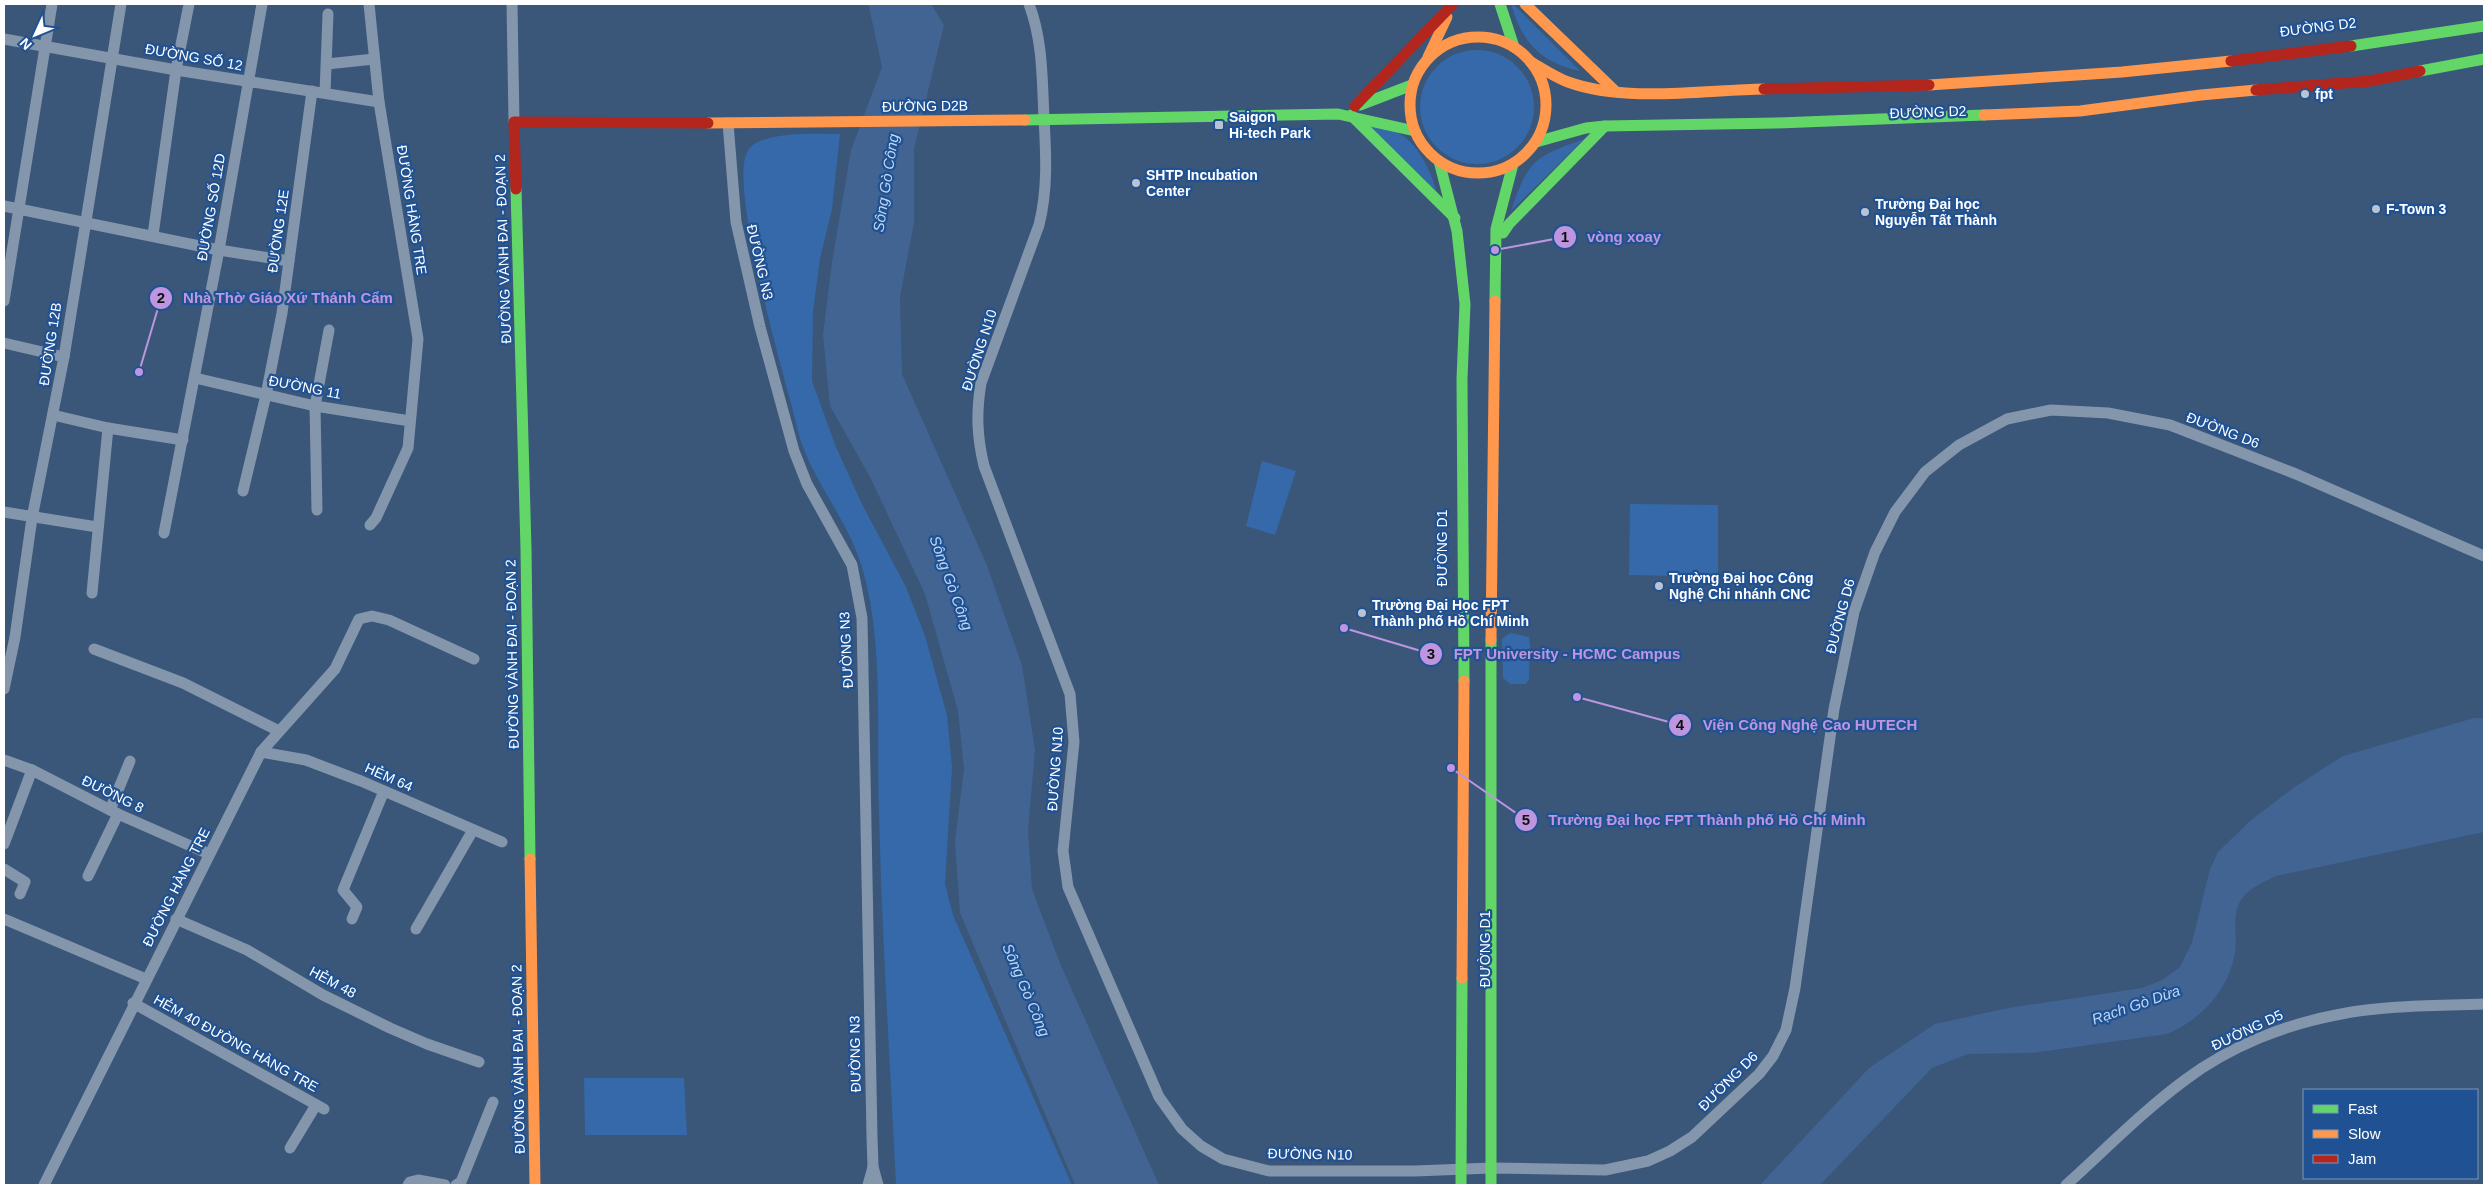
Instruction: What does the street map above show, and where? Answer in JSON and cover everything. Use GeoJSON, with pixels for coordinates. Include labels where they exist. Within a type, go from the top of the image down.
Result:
{"type":"FeatureCollection","features":[{"type":"Feature","properties":{"kind":"main road"},"geometry":{"type":"LineString","coordinates":[[1428,57],[1443,46],[1460,38],[1478,36],[1497,39],[1514,47],[1531,62],[1542,80],[1546,101],[1544,122],[1536,142],[1526,154],[1513,164],[1495,172],[1476,174],[1456,170],[1439,161],[1424,148],[1414,131],[1410,116],[1409,100],[1412,85],[1418,70],[1428,57],[1453,4]]}},
{"type":"Feature","properties":{"kind":"main road"},"geometry":{"type":"LineString","coordinates":[[1453,4],[1353,111],[1456,218]]}},
{"type":"Feature","properties":{"kind":"main road"},"geometry":{"type":"LineString","coordinates":[[1500,4],[1514,47]]}},
{"type":"Feature","properties":{"kind":"main road"},"geometry":{"type":"LineString","coordinates":[[1525,4],[1615,91]]}},
{"type":"Feature","properties":{"kind":"main road","name":"ĐƯỜNG D2"},"geometry":{"type":"LineString","coordinates":[[1531,62],[1573,84],[1632,93],[1682,90],[1841,89],[1919,86],[2118,74],[2150,78],[2195,65],[2388,42],[2438,38],[2484,26]]}},
{"type":"Feature","properties":{"kind":"main road","name":"ĐƯỜNG D2"},"geometry":{"type":"LineString","coordinates":[[1536,142],[1586,128],[1605,126],[1776,123],[2080,111],[2200,95],[2370,80],[2442,62],[2484,59]]}},
{"type":"Feature","properties":{"kind":"main road"},"geometry":{"type":"LineString","coordinates":[[2150,78],[2154,102]]}},
{"type":"Feature","properties":{"kind":"main road","name":"ĐƯỜNG D2B"},"geometry":{"type":"LineString","coordinates":[[514,122],[834,123],[1338,114],[1353,111],[1412,85]]}},
{"type":"Feature","properties":{"kind":"main road","name":"ĐƯỜNG D2B"},"geometry":{"type":"LineString","coordinates":[[1353,111],[1414,131]]}},
{"type":"Feature","properties":{"kind":"main road","name":"ĐƯỜNG VÀNH ĐAI - ĐOẠN 2"},"geometry":{"type":"LineString","coordinates":[[514,122],[526,549],[535,1185]]}},
{"type":"Feature","properties":{"kind":"main road"},"geometry":{"type":"LineString","coordinates":[[1503,233],[1509,224],[1605,126]]}},
{"type":"Feature","properties":{"kind":"main road","name":"ĐƯỜNG D1"},"geometry":{"type":"LineString","coordinates":[[1439,161],[1456,218],[1461,244],[1465,306],[1460,384],[1464,499],[1464,711],[1491,820],[1491,1185]]}},
{"type":"Feature","properties":{"kind":"main road","name":"ĐƯỜNG D1"},"geometry":{"type":"LineString","coordinates":[[1461,1185],[1464,817],[1478,768],[1491,673],[1493,560],[1492,435],[1496,229],[1513,164]]}},
{"type":"Feature","properties":{"kind":"main road","name":"ĐƯỜNG D1"},"geometry":{"type":"LineString","coordinates":[[1492,435],[1500,420],[1501,249],[1503,233],[1500,214]]}},
{"type":"Feature","properties":{"kind":"street"},"geometry":{"type":"LineString","coordinates":[[4,301],[52,4]]}},
{"type":"Feature","properties":{"kind":"street","name":"ĐƯỜNG 12B"},"geometry":{"type":"LineString","coordinates":[[4,689],[15,637],[32,518],[64,357],[121,4]]}},
{"type":"Feature","properties":{"kind":"street"},"geometry":{"type":"LineString","coordinates":[[153,235],[176,70],[189,4]]}},
{"type":"Feature","properties":{"kind":"street","name":"ĐƯỜNG SỐ 12D"},"geometry":{"type":"LineString","coordinates":[[164,533],[219,250],[262,4]]}},
{"type":"Feature","properties":{"kind":"street","name":"ĐƯỜNG HÀNG TRE"},"geometry":{"type":"LineString","coordinates":[[369,4],[378,102],[418,340],[408,448],[376,518],[370,525]]}},
{"type":"Feature","properties":{"kind":"street"},"geometry":{"type":"LineString","coordinates":[[512,4],[514,122]]}},
{"type":"Feature","properties":{"kind":"street","name":"ĐƯỜNG N10"},"geometry":{"type":"LineString","coordinates":[[1029,4],[1041,44],[1045,202],[1039,224],[981,383],[976,427],[984,466],[1070,694],[1074,742],[1063,851],[1068,886],[1159,1097],[1182,1129],[1202,1146],[1223,1159],[1269,1171],[1491,1168]]}},
{"type":"Feature","properties":{"kind":"street"},"geometry":{"type":"LineString","coordinates":[[325,93],[328,64],[328,14]]}},
{"type":"Feature","properties":{"kind":"street","name":"ĐƯỜNG SỐ 12"},"geometry":{"type":"LineString","coordinates":[[4,39],[176,70],[378,102]]}},
{"type":"Feature","properties":{"kind":"street"},"geometry":{"type":"LineString","coordinates":[[328,64],[374,59]]}},
{"type":"Feature","properties":{"kind":"street","name":"ĐƯỜNG 12E"},"geometry":{"type":"LineString","coordinates":[[243,491],[266,395],[289,261],[312,91]]}},
{"type":"Feature","properties":{"kind":"street","name":"ĐƯỜNG N3"},"geometry":{"type":"LineString","coordinates":[[728,123],[736,222],[760,327],[794,451],[807,484],[852,565],[862,618],[873,1167],[878,1185]]}},
{"type":"Feature","properties":{"kind":"street"},"geometry":{"type":"LineString","coordinates":[[4,206],[219,250],[289,261]]}},
{"type":"Feature","properties":{"kind":"street"},"geometry":{"type":"LineString","coordinates":[[318,510],[315,406],[329,330]]}},
{"type":"Feature","properties":{"kind":"street"},"geometry":{"type":"LineString","coordinates":[[4,343],[64,357]]}},
{"type":"Feature","properties":{"kind":"street","name":"ĐƯỜNG 11"},"geometry":{"type":"LineString","coordinates":[[195,378],[315,406],[410,421]]}},
{"type":"Feature","properties":{"kind":"street","name":"ĐƯỜNG D6"},"geometry":{"type":"LineString","coordinates":[[1491,1168],[1605,1170],[1648,1161],[1692,1137],[1740,1094],[1773,1056],[1786,1030],[1795,988],[1834,709],[1854,612],[1876,552],[1895,512],[1925,472],[1959,445],[2007,419],[2051,410],[2108,413],[2161,424],[2296,474],[2484,556]]}},
{"type":"Feature","properties":{"kind":"street"},"geometry":{"type":"LineString","coordinates":[[53,415],[108,428],[183,440]]}},
{"type":"Feature","properties":{"kind":"street"},"geometry":{"type":"LineString","coordinates":[[92,593],[108,428]]}},
{"type":"Feature","properties":{"kind":"street"},"geometry":{"type":"LineString","coordinates":[[4,512],[97,527]]}},
{"type":"Feature","properties":{"kind":"street","name":"ĐƯỜNG HÀNG TRE"},"geometry":{"type":"LineString","coordinates":[[44,1185],[261,752],[335,669],[359,619],[372,616],[390,620],[474,659]]}},
{"type":"Feature","properties":{"kind":"street"},"geometry":{"type":"LineString","coordinates":[[94,649],[183,683],[279,731]]}},
{"type":"Feature","properties":{"kind":"street","name":"HẺM 64"},"geometry":{"type":"LineString","coordinates":[[261,752],[306,760],[384,791],[502,842]]}},
{"type":"Feature","properties":{"kind":"street","name":"ĐƯỜNG 8"},"geometry":{"type":"LineString","coordinates":[[4,760],[32,770],[114,812],[209,854]]}},
{"type":"Feature","properties":{"kind":"street"},"geometry":{"type":"LineString","coordinates":[[88,876],[114,812],[130,761]]}},
{"type":"Feature","properties":{"kind":"street"},"geometry":{"type":"LineString","coordinates":[[4,844],[32,770]]}},
{"type":"Feature","properties":{"kind":"street"},"geometry":{"type":"LineString","coordinates":[[352,919],[357,907],[343,890],[384,791]]}},
{"type":"Feature","properties":{"kind":"street"},"geometry":{"type":"LineString","coordinates":[[416,930],[472,830]]}},
{"type":"Feature","properties":{"kind":"street"},"geometry":{"type":"LineString","coordinates":[[4,869],[25,882],[20,894]]}},
{"type":"Feature","properties":{"kind":"street"},"geometry":{"type":"LineString","coordinates":[[4,919],[146,979]]}},
{"type":"Feature","properties":{"kind":"street","name":"HẺM 48"},"geometry":{"type":"LineString","coordinates":[[176,919],[247,950],[323,995],[390,1028],[428,1044],[480,1062]]}},
{"type":"Feature","properties":{"kind":"street","name":"HẺM 40 ĐƯỜNG HÀNG TRE"},"geometry":{"type":"LineString","coordinates":[[134,1003],[320,1107],[290,1148]]}},
{"type":"Feature","properties":{"kind":"street","name":"ĐƯỜNG D5"},"geometry":{"type":"LineString","coordinates":[[2066,1185],[2186,1080],[2226,1055],[2268,1034],[2318,1019],[2364,1010],[2484,1004]]}},
{"type":"Feature","properties":{"kind":"street"},"geometry":{"type":"LineString","coordinates":[[456,1185],[461,1182],[493,1102]]}},
{"type":"Feature","properties":{"kind":"street","name":"ĐƯỜNG N3"},"geometry":{"type":"LineString","coordinates":[[868,1185],[873,1167]]}},
{"type":"Feature","properties":{"kind":"street"},"geometry":{"type":"LineString","coordinates":[[408,1185],[410,1182],[418,1180],[445,1185]]}},
{"type":"Feature","properties":{"kind":"shaded area"},"geometry":{"type":"Polygon","coordinates":[[[1511,4],[1580,71],[1554,62],[1535,48],[1521,29],[1511,4]]]}},
{"type":"Feature","properties":{"kind":"shaded area"},"geometry":{"type":"Polygon","coordinates":[[[1477,50],[1499,54],[1509,59],[1525,75],[1530,85],[1534,107],[1530,129],[1525,139],[1509,155],[1499,160],[1477,164],[1455,160],[1445,155],[1429,139],[1424,129],[1420,107],[1424,85],[1429,75],[1445,59],[1455,54],[1477,50]]]}},
{"type":"Feature","properties":{"kind":"shaded area"},"geometry":{"type":"Polygon","coordinates":[[[1366,124],[1392,131],[1407,139],[1424,160],[1437,193],[1366,124]]]}},
{"type":"Feature","properties":{"kind":"shaded area"},"geometry":{"type":"Polygon","coordinates":[[[840,134],[832,209],[820,259],[813,312],[812,381],[836,447],[862,504],[906,587],[925,636],[947,715],[952,767],[945,884],[953,915],[1072,1185],[896,1185],[882,907],[878,783],[878,686],[873,621],[868,590],[860,561],[840,517],[816,476],[799,435],[758,271],[750,233],[743,171],[747,152],[753,145],[763,140],[789,135],[840,134]]]}},
{"type":"Feature","properties":{"kind":"shaded area"},"geometry":{"type":"Polygon","coordinates":[[[1584,139],[1511,211],[1528,171],[1535,163],[1543,156],[1584,139]]]}},
{"type":"Feature","properties":{"kind":"shaded area"},"geometry":{"type":"Polygon","coordinates":[[[1262,461],[1296,471],[1275,535],[1246,526],[1262,461]]]}},
{"type":"Feature","properties":{"kind":"shaded area"},"geometry":{"type":"Polygon","coordinates":[[[1630,504],[1718,505],[1718,577],[1629,575],[1630,504]]]}},
{"type":"Feature","properties":{"kind":"shaded area"},"geometry":{"type":"Polygon","coordinates":[[[1510,633],[1529,637],[1529,679],[1526,684],[1510,684],[1503,678],[1502,639],[1510,633]]]}},
{"type":"Feature","properties":{"kind":"shaded area"},"geometry":{"type":"Polygon","coordinates":[[[584,1078],[684,1078],[687,1135],[585,1135],[584,1078]]]}},
{"type":"Feature","properties":{"kind":"water","name":"Sông Gò Công"},"geometry":{"type":"Polygon","coordinates":[[[866,4],[931,4],[944,25],[914,149],[914,223],[900,297],[902,374],[986,563],[1022,665],[1035,750],[1028,831],[1032,889],[1060,963],[1159,1185],[1075,1185],[960,913],[955,841],[964,769],[958,711],[925,594],[870,477],[830,406],[823,335],[832,262],[851,150],[882,67],[869,7],[866,4]]]}},
{"type":"Feature","properties":{"kind":"water","name":"Rạch Gò Dừa"},"geometry":{"type":"Polygon","coordinates":[[[2474,718],[2484,718],[2484,832],[2276,876],[2252,889],[2241,900],[2235,919],[2235,953],[2232,967],[2226,980],[2212,1002],[2180,1028],[2167,1034],[2033,1053],[1968,1054],[1932,1068],[1820,1185],[1760,1185],[1869,1068],[1935,1024],[2008,1008],[2142,988],[2162,980],[2180,967],[2192,942],[2210,869],[2218,852],[2251,820],[2296,786],[2343,756],[2474,718]]]}},
{"type":"Feature","properties":{"kind":"traffic: fast"},"geometry":{"type":"LineString","coordinates":[[1500,4],[1514,47]]}},
{"type":"Feature","properties":{"kind":"traffic: fast"},"geometry":{"type":"LineString","coordinates":[[2351,46],[2484,26]]}},
{"type":"Feature","properties":{"kind":"traffic: fast"},"geometry":{"type":"LineString","coordinates":[[2420,71],[2484,59]]}},
{"type":"Feature","properties":{"kind":"traffic: fast"},"geometry":{"type":"LineString","coordinates":[[1360,105],[1412,85]]}},
{"type":"Feature","properties":{"kind":"traffic: fast"},"geometry":{"type":"LineString","coordinates":[[1025,120],[1338,114],[1415,131]]}},
{"type":"Feature","properties":{"kind":"traffic: fast"},"geometry":{"type":"LineString","coordinates":[[1351,115],[1455,218]]}},
{"type":"Feature","properties":{"kind":"traffic: fast"},"geometry":{"type":"LineString","coordinates":[[1536,142],[1586,128],[1605,126],[1776,123],[1984,115]]}},
{"type":"Feature","properties":{"kind":"traffic: fast"},"geometry":{"type":"LineString","coordinates":[[1503,233],[1509,224],[1605,126]]}},
{"type":"Feature","properties":{"kind":"traffic: fast"},"geometry":{"type":"LineString","coordinates":[[1439,161],[1457,231],[1465,304],[1462,379],[1464,681]]}},
{"type":"Feature","properties":{"kind":"traffic: fast"},"geometry":{"type":"LineString","coordinates":[[1495,301],[1496,229],[1513,164]]}},
{"type":"Feature","properties":{"kind":"traffic: fast"},"geometry":{"type":"LineString","coordinates":[[516,189],[526,549],[530,859]]}},
{"type":"Feature","properties":{"kind":"traffic: fast"},"geometry":{"type":"LineString","coordinates":[[1491,640],[1491,1185]]}},
{"type":"Feature","properties":{"kind":"traffic: fast"},"geometry":{"type":"LineString","coordinates":[[1461,1185],[1462,978]]}},
{"type":"Feature","properties":{"kind":"traffic: slow"},"geometry":{"type":"LineString","coordinates":[[1525,4],[1615,91]]}},
{"type":"Feature","properties":{"kind":"traffic: slow"},"geometry":{"type":"LineString","coordinates":[[1428,57],[1447,17]]}},
{"type":"Feature","properties":{"kind":"traffic: slow"},"geometry":{"type":"LineString","coordinates":[[1478,37],[1504,42],[1516,48],[1526,57],[1535,67],[1541,79],[1546,105],[1541,131],[1535,143],[1526,153],[1516,162],[1504,168],[1478,173],[1452,168],[1440,162],[1430,153],[1421,143],[1415,131],[1410,105],[1415,79],[1421,67],[1430,57],[1440,48],[1452,42],[1478,37]]}},
{"type":"Feature","properties":{"kind":"traffic: slow"},"geometry":{"type":"LineString","coordinates":[[1929,85],[2122,72],[2231,61]]}},
{"type":"Feature","properties":{"kind":"traffic: slow"},"geometry":{"type":"LineString","coordinates":[[1531,62],[1568,82],[1615,92],[1665,94],[1764,89]]}},
{"type":"Feature","properties":{"kind":"traffic: slow"},"geometry":{"type":"LineString","coordinates":[[1984,115],[2080,111],[2201,95],[2256,90]]}},
{"type":"Feature","properties":{"kind":"traffic: slow"},"geometry":{"type":"LineString","coordinates":[[708,123],[1025,120]]}},
{"type":"Feature","properties":{"kind":"traffic: slow"},"geometry":{"type":"LineString","coordinates":[[1491,640],[1495,301]]}},
{"type":"Feature","properties":{"kind":"traffic: slow"},"geometry":{"type":"LineString","coordinates":[[1462,978],[1464,681]]}},
{"type":"Feature","properties":{"kind":"traffic: slow"},"geometry":{"type":"LineString","coordinates":[[530,859],[535,1185]]}},
{"type":"Feature","properties":{"kind":"traffic: jam"},"geometry":{"type":"LineString","coordinates":[[1355,106],[1453,4]]}},
{"type":"Feature","properties":{"kind":"traffic: jam"},"geometry":{"type":"LineString","coordinates":[[2231,61],[2351,46]]}},
{"type":"Feature","properties":{"kind":"traffic: jam"},"geometry":{"type":"LineString","coordinates":[[2256,90],[2370,81],[2420,71]]}},
{"type":"Feature","properties":{"kind":"traffic: jam"},"geometry":{"type":"LineString","coordinates":[[1764,89],[1929,85]]}},
{"type":"Feature","properties":{"kind":"traffic: jam"},"geometry":{"type":"LineString","coordinates":[[516,189],[514,122],[708,123]]}},
{"type":"Feature","properties":{"kind":"place","name":"fpt"},"geometry":{"type":"Point","coordinates":[2305,94]}},
{"type":"Feature","properties":{"kind":"place","name":"Saigon Hi-tech Park"},"geometry":{"type":"Point","coordinates":[1219,125]}},
{"type":"Feature","properties":{"kind":"place","name":"SHTP Incubation Center"},"geometry":{"type":"Point","coordinates":[1136,183]}},
{"type":"Feature","properties":{"kind":"place","name":"F-Town 3"},"geometry":{"type":"Point","coordinates":[2376,209]}},
{"type":"Feature","properties":{"kind":"place","name":"Trường Đại học Nguyễn Tất Thành"},"geometry":{"type":"Point","coordinates":[1865,212]}},
{"type":"Feature","properties":{"kind":"place","name":"vòng xoay"},"geometry":{"type":"Point","coordinates":[1495,250]}},
{"type":"Feature","properties":{"kind":"place","name":"Nhà Thờ Giáo Xứ Thánh Cẩm"},"geometry":{"type":"Point","coordinates":[139,372]}},
{"type":"Feature","properties":{"kind":"place","name":"Trường Đại học Công Nghệ Chi nhánh CNC"},"geometry":{"type":"Point","coordinates":[1659,586]}},
{"type":"Feature","properties":{"kind":"place","name":"Trường Đại Học FPT Thành phố Hồ Chí Minh"},"geometry":{"type":"Point","coordinates":[1362,613]}},
{"type":"Feature","properties":{"kind":"place","name":"FPT University - HCMC Campus"},"geometry":{"type":"Point","coordinates":[1344,628]}},
{"type":"Feature","properties":{"kind":"place","name":"Viện Công Nghệ Cao HUTECH"},"geometry":{"type":"Point","coordinates":[1577,697]}},
{"type":"Feature","properties":{"kind":"place","name":"Trường Đại học FPT Thành phố Hồ Chí Minh"},"geometry":{"type":"Point","coordinates":[1451,768]}}]}
